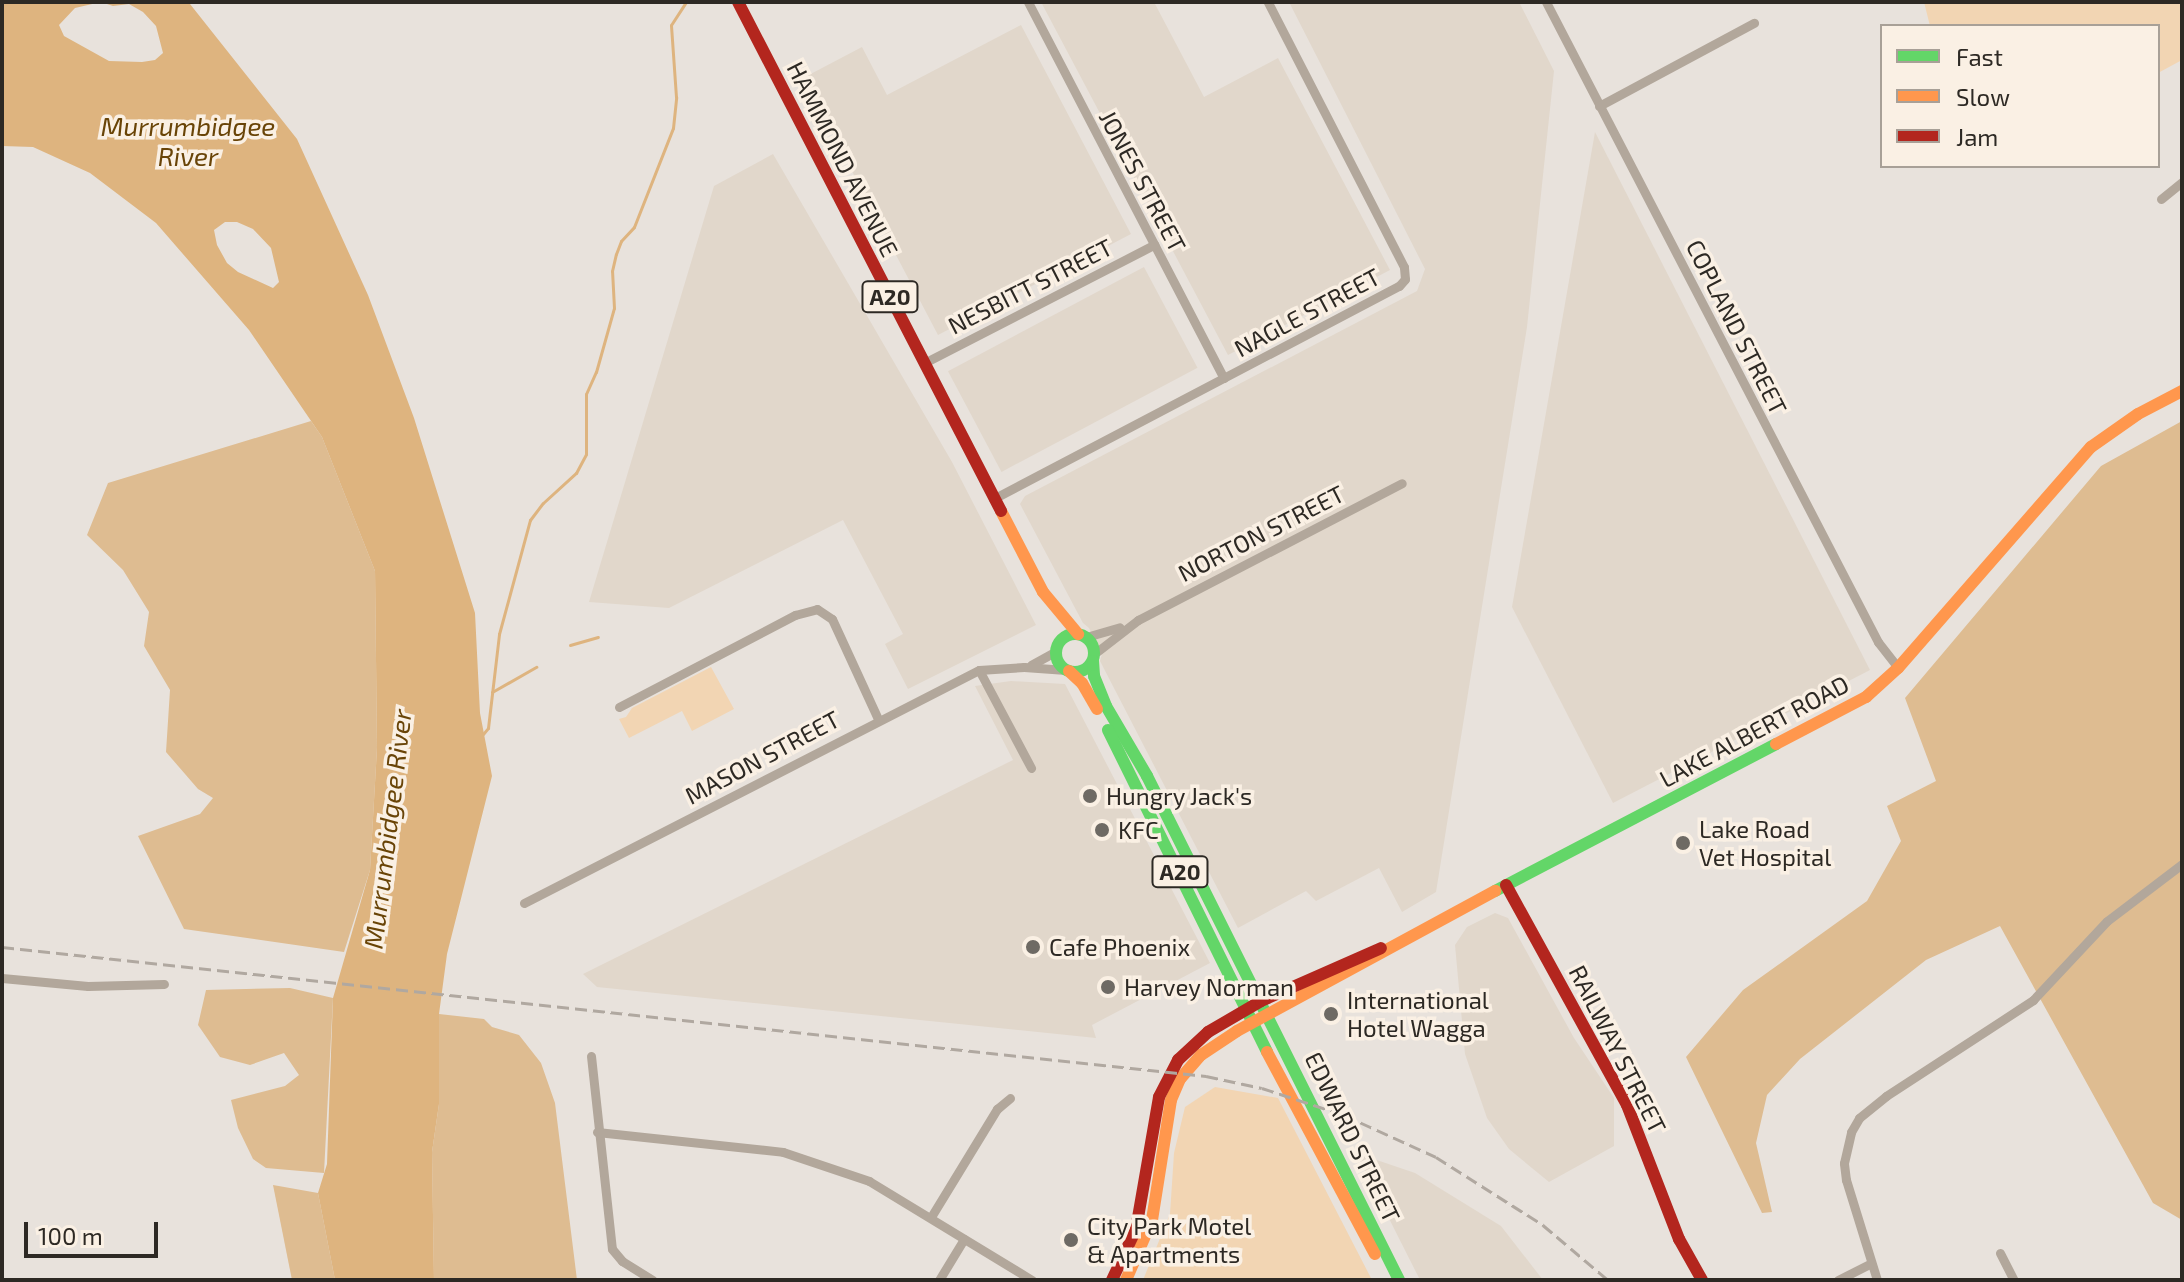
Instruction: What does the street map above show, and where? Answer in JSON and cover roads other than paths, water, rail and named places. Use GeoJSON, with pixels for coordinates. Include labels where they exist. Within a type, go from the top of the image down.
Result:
{"type":"FeatureCollection","features":[{"type":"Feature","properties":{"kind":"main road","name":"HAMMOND AVENUE"},"geometry":{"type":"LineString","coordinates":[[738,2],[1043,592],[1082,636]]}},
{"type":"Feature","properties":{"kind":"main road","name":"LAKE ALBERT ROAD"},"geometry":{"type":"LineString","coordinates":[[1128,1262],[1157,1202],[1167,1112],[1174,1090],[1189,1066],[1201,1055],[1268,1014],[1344,976],[1396,943],[1854,705],[1898,668],[2091,447],[2130,419],[2182,391]]}},
{"type":"Feature","properties":{"kind":"main road","name":"HAMMOND AVENUE"},"geometry":{"type":"LineString","coordinates":[[1043,592],[1057,647]]}},
{"type":"Feature","properties":{"kind":"main road"},"geometry":{"type":"LineString","coordinates":[[1057,647],[1067,636],[1082,636]]}},
{"type":"Feature","properties":{"kind":"main road","name":"A20"},"geometry":{"type":"LineString","coordinates":[[1082,636],[1094,657],[1094,676],[1106,706],[1147,776],[1268,1014]]}},
{"type":"Feature","properties":{"kind":"main road","name":"A20"},"geometry":{"type":"LineString","coordinates":[[1057,647],[1058,662],[1087,690],[1112,736],[1252,1023]]}},
{"type":"Feature","properties":{"kind":"main road"},"geometry":{"type":"LineString","coordinates":[[1068,671],[1080,672],[1094,657]]}},
{"type":"Feature","properties":{"kind":"main road","name":"RAILWAY STREET"},"geometry":{"type":"LineString","coordinates":[[1506,885],[1627,1105],[1673,1226],[1702,1280]]}},
{"type":"Feature","properties":{"kind":"main road","name":"LAKE ALBERT ROAD"},"geometry":{"type":"LineString","coordinates":[[1128,1262],[1142,1210],[1155,1111],[1164,1084],[1186,1051],[1208,1032],[1261,1001],[1338,965],[1396,943]]}},
{"type":"Feature","properties":{"kind":"main road","name":"EDWARD STREET"},"geometry":{"type":"LineString","coordinates":[[1268,1014],[1399,1280]]}},
{"type":"Feature","properties":{"kind":"main road","name":"EDWARD STREET"},"geometry":{"type":"LineString","coordinates":[[1252,1023],[1390,1280]]}},
{"type":"Feature","properties":{"kind":"main road"},"geometry":{"type":"LineString","coordinates":[[1118,1279],[1128,1262]]}},
{"type":"Feature","properties":{"kind":"street","name":"JONES STREET"},"geometry":{"type":"LineString","coordinates":[[1028,2],[1224,378]]}},
{"type":"Feature","properties":{"kind":"street","name":"NAGLE STREET"},"geometry":{"type":"LineString","coordinates":[[993,499],[1399,286],[1406,274],[1268,2]]}},
{"type":"Feature","properties":{"kind":"street","name":"COPLAND STREET"},"geometry":{"type":"LineString","coordinates":[[1546,2],[1878,642],[1898,668]]}},
{"type":"Feature","properties":{"kind":"street"},"geometry":{"type":"LineString","coordinates":[[1599,106],[1754,23]]}},
{"type":"Feature","properties":{"kind":"street"},"geometry":{"type":"LineString","coordinates":[[2161,199],[2182,182]]}},
{"type":"Feature","properties":{"kind":"street","name":"NESBITT STREET"},"geometry":{"type":"LineString","coordinates":[[924,363],[1154,245]]}},
{"type":"Feature","properties":{"kind":"street","name":"NORTON STREET"},"geometry":{"type":"LineString","coordinates":[[1082,636],[1138,620],[1402,483]]}},
{"type":"Feature","properties":{"kind":"street"},"geometry":{"type":"LineString","coordinates":[[619,707],[795,615],[817,609],[832,619],[878,719]]}},
{"type":"Feature","properties":{"kind":"street","name":"NORTON STREET"},"geometry":{"type":"LineString","coordinates":[[1094,657],[1138,620]]}},
{"type":"Feature","properties":{"kind":"street","name":"MASON STREET"},"geometry":{"type":"LineString","coordinates":[[1024,667],[1057,647]]}},
{"type":"Feature","properties":{"kind":"street","name":"MASON STREET"},"geometry":{"type":"LineString","coordinates":[[524,903],[878,719],[979,670],[1024,667],[1068,671]]}},
{"type":"Feature","properties":{"kind":"street"},"geometry":{"type":"LineString","coordinates":[[979,670],[1031,768]]}},
{"type":"Feature","properties":{"kind":"street"},"geometry":{"type":"LineString","coordinates":[[1877,1280],[1846,1180],[1844,1163],[1851,1132],[1871,1106],[2046,990],[2107,921],[2182,864]]}},
{"type":"Feature","properties":{"kind":"street"},"geometry":{"type":"LineString","coordinates":[[2,978],[88,986],[164,984]]}},
{"type":"Feature","properties":{"kind":"street"},"geometry":{"type":"LineString","coordinates":[[591,1056],[610,1240],[622,1261],[652,1280]]}},
{"type":"Feature","properties":{"kind":"street"},"geometry":{"type":"LineString","coordinates":[[931,1217],[997,1109],[1010,1098]]}},
{"type":"Feature","properties":{"kind":"street"},"geometry":{"type":"LineString","coordinates":[[597,1132],[783,1152],[869,1181],[1032,1280]]}},
{"type":"Feature","properties":{"kind":"street"},"geometry":{"type":"LineString","coordinates":[[939,1280],[964,1239]]}},
{"type":"Feature","properties":{"kind":"street"},"geometry":{"type":"LineString","coordinates":[[2000,1253],[2014,1280]]}},
{"type":"Feature","properties":{"kind":"street"},"geometry":{"type":"LineString","coordinates":[[1838,1280],[1870,1264]]}},
{"type":"Feature","properties":{"kind":"water","name":"Murrumbidgee River"},"geometry":{"type":"Polygon","coordinates":[[[2,2],[97,3],[75,8],[59,25],[64,36],[109,61],[142,62],[155,60],[163,53],[156,26],[143,12],[129,4],[113,6],[104,3],[190,4],[297,139],[368,295],[414,418],[475,613],[480,713],[492,776],[447,954],[439,1014],[439,1104],[432,1152],[434,1280],[335,1280],[318,1193],[327,1164],[333,998],[370,870],[377,748],[375,571],[322,437],[249,330],[156,223],[90,173],[33,147],[2,146],[2,2]],[[225,222],[214,230],[217,245],[227,263],[238,272],[273,288],[279,282],[271,248],[253,229],[237,222],[225,222]]]}},
{"type":"Feature","properties":{"kind":"waterway"},"geometry":{"type":"LineString","coordinates":[[483,734],[488,728],[499,634],[530,520],[543,503],[576,473],[586,454],[586,394],[596,372],[614,308],[612,271],[616,254],[621,241],[634,227],[673,128],[676,97],[671,25],[686,2]]}},
{"type":"Feature","properties":{"kind":"waterway"},"geometry":{"type":"LineString","coordinates":[[570,645],[598,637]]}},
{"type":"Feature","properties":{"kind":"waterway"},"geometry":{"type":"LineString","coordinates":[[492,692],[536,667]]}},
{"type":"Feature","properties":{"kind":"railway"},"geometry":{"type":"LineString","coordinates":[[2,947],[1206,1076],[1262,1088],[1344,1115],[1436,1157],[1543,1225],[1608,1280]]}},
{"type":"Feature","properties":{"kind":"place","name":"Hungry Jack's"},"geometry":{"type":"Point","coordinates":[1090,796]}},
{"type":"Feature","properties":{"kind":"place","name":"KFC"},"geometry":{"type":"Point","coordinates":[1102,830]}},
{"type":"Feature","properties":{"kind":"place","name":"Lake Road Vet Hospital"},"geometry":{"type":"Point","coordinates":[1683,843]}},
{"type":"Feature","properties":{"kind":"place","name":"Cafe Phoenix"},"geometry":{"type":"Point","coordinates":[1033,947]}},
{"type":"Feature","properties":{"kind":"place","name":"Harvey Norman"},"geometry":{"type":"Point","coordinates":[1108,987]}},
{"type":"Feature","properties":{"kind":"place","name":"International Hotel Wagga"},"geometry":{"type":"Point","coordinates":[1331,1014]}},
{"type":"Feature","properties":{"kind":"place","name":"City Park Motel & Apartments"},"geometry":{"type":"Point","coordinates":[1071,1240]}}]}
